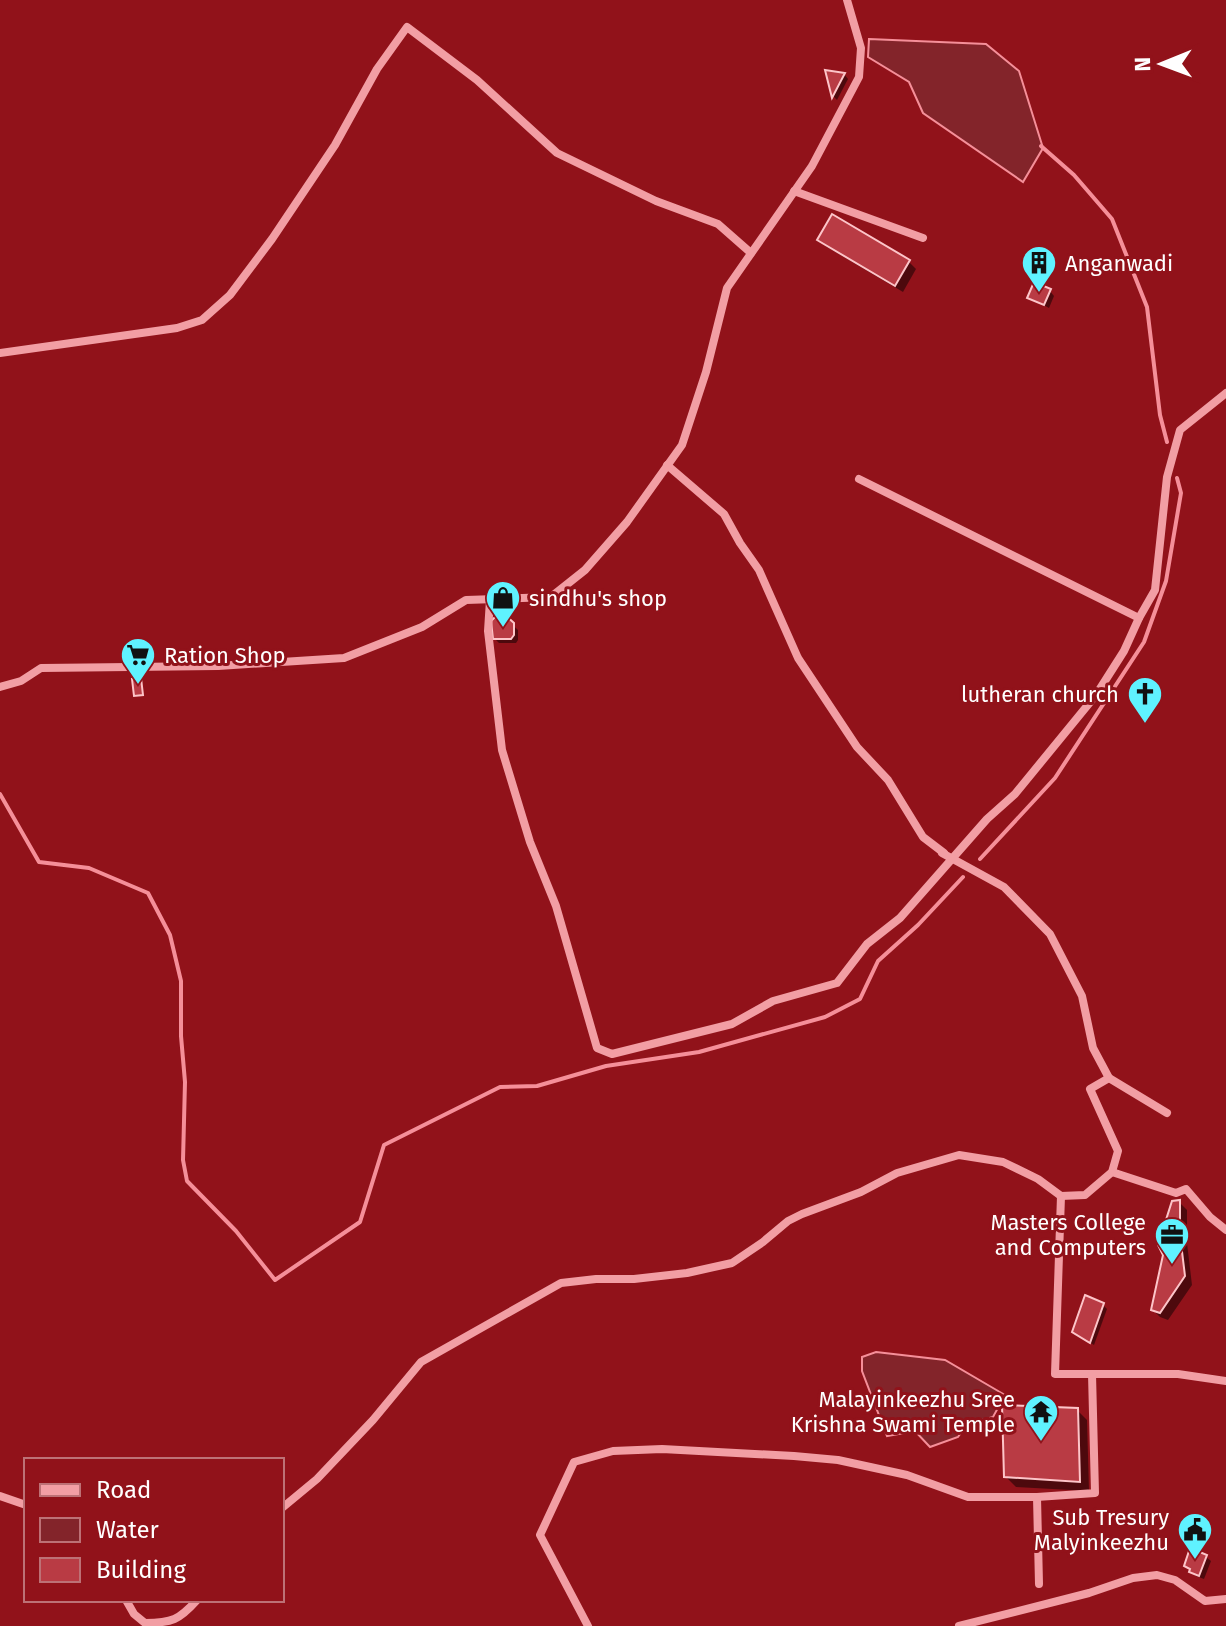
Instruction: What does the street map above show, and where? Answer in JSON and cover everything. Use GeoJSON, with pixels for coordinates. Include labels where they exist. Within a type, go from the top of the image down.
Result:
{"type":"FeatureCollection","features":[{"type":"Feature","properties":{"kind":"street"},"geometry":{"type":"LineString","coordinates":[[0,687],[21,681],[41,668],[218,666],[344,658],[422,627],[466,600],[551,597],[585,570],[627,522],[682,445],[706,372],[727,288],[812,166],[859,77],[861,48],[847,0]]}},
{"type":"Feature","properties":{"kind":"street"},"geometry":{"type":"LineString","coordinates":[[0,353],[177,328],[202,320],[230,295],[272,239],[335,145],[377,69],[407,27],[477,80],[557,153],[656,201],[718,224],[751,253]]}},
{"type":"Feature","properties":{"kind":"street"},"geometry":{"type":"LineString","coordinates":[[794,191],[923,238]]}},
{"type":"Feature","properties":{"kind":"street"},"geometry":{"type":"LineString","coordinates":[[490,600],[488,631],[502,750],[530,842],[556,906],[597,1048],[612,1054],[732,1024],[773,1001],[837,983],[867,944],[900,918],[987,819],[1015,794],[1096,695],[1124,651],[1155,590],[1167,477],[1180,430],[1226,393]]}},
{"type":"Feature","properties":{"kind":"street"},"geometry":{"type":"LineString","coordinates":[[667,465],[724,514],[759,570],[798,658],[857,747],[888,780],[923,837],[942,853],[1004,887],[1050,934],[1082,996],[1093,1048],[1109,1078],[1167,1113]]}},
{"type":"Feature","properties":{"kind":"street"},"geometry":{"type":"LineString","coordinates":[[859,479],[1139,618]]}},
{"type":"Feature","properties":{"kind":"street"},"geometry":{"type":"LineString","coordinates":[[284,1506],[317,1479],[364,1430],[421,1362],[561,1283],[687,1273],[732,1263],[802,1214],[861,1192],[897,1173],[959,1155],[1003,1162],[1038,1179],[1061,1196],[1085,1195],[1112,1172],[1118,1151],[1090,1089],[1109,1078]]}},
{"type":"Feature","properties":{"kind":"street"},"geometry":{"type":"LineString","coordinates":[[1112,1172],[1176,1193],[1186,1189],[1226,1230]]}},
{"type":"Feature","properties":{"kind":"street"},"geometry":{"type":"LineString","coordinates":[[1061,1196],[1055,1374],[1178,1374],[1226,1381]]}},
{"type":"Feature","properties":{"kind":"street"},"geometry":{"type":"LineString","coordinates":[[588,1626],[540,1535],[574,1462],[613,1451],[662,1449],[794,1456],[838,1460],[907,1475],[968,1497],[1095,1493],[1092,1374]]}},
{"type":"Feature","properties":{"kind":"street"},"geometry":{"type":"LineString","coordinates":[[0,1496],[24,1504]]}},
{"type":"Feature","properties":{"kind":"street"},"geometry":{"type":"LineString","coordinates":[[1037,1497],[1039,1584]]}},
{"type":"Feature","properties":{"kind":"street"},"geometry":{"type":"LineString","coordinates":[[959,1626],[1089,1593],[1133,1578],[1157,1575],[1175,1580],[1205,1601],[1226,1599]]}},
{"type":"Feature","properties":{"kind":"street"},"geometry":{"type":"LineString","coordinates":[[127,1602],[134,1614],[145,1623],[164,1623],[182,1617],[195,1602]]}},
{"type":"Feature","properties":{"kind":"water"},"geometry":{"type":"Polygon","coordinates":[[[869,39],[986,44],[1019,71],[1043,148],[1023,182],[923,113],[909,82],[868,57],[869,39]]]}},
{"type":"Feature","properties":{"kind":"water"},"geometry":{"type":"Polygon","coordinates":[[[876,1352],[945,1360],[1005,1395],[993,1417],[967,1424],[958,1437],[930,1447],[915,1431],[887,1436],[862,1371],[862,1357],[876,1352]]]}},
{"type":"Feature","properties":{"kind":"building"},"geometry":{"type":"Polygon","coordinates":[[[825,70],[845,73],[832,98],[825,70]]]}},
{"type":"Feature","properties":{"kind":"building"},"geometry":{"type":"Polygon","coordinates":[[[832,214],[910,260],[895,286],[817,240],[832,214]]]}},
{"type":"Feature","properties":{"kind":"building","name":"Anganwadi"},"geometry":{"type":"Polygon","coordinates":[[[1034,282],[1051,289],[1044,305],[1027,298],[1034,282]]]}},
{"type":"Feature","properties":{"kind":"building","name":"sindhu's shop"},"geometry":{"type":"Polygon","coordinates":[[[498,614],[505,615],[514,623],[511,639],[493,639],[491,621],[498,614]]]}},
{"type":"Feature","properties":{"kind":"building"},"geometry":{"type":"Polygon","coordinates":[[[141,678],[143,695],[134,696],[132,679],[141,678]]]}},
{"type":"Feature","properties":{"kind":"building","name":"Masters College and Computers"},"geometry":{"type":"Polygon","coordinates":[[[1180,1200],[1185,1276],[1160,1313],[1151,1310],[1163,1255],[1158,1245],[1172,1201],[1180,1200]]]}},
{"type":"Feature","properties":{"kind":"building"},"geometry":{"type":"Polygon","coordinates":[[[1085,1295],[1104,1303],[1090,1343],[1072,1332],[1085,1295]]]}},
{"type":"Feature","properties":{"kind":"building","name":"Malayinkeezhu Sree Krishna Swami Temple"},"geometry":{"type":"Polygon","coordinates":[[[1002,1405],[1078,1408],[1080,1482],[1004,1477],[1002,1405]]]}},
{"type":"Feature","properties":{"kind":"building","name":"Sub Tresury Malyinkeezhu"},"geometry":{"type":"Polygon","coordinates":[[[1190,1548],[1207,1555],[1199,1576],[1184,1566],[1190,1548]]]}},
{"type":"Feature","properties":{"kind":"waterway"},"geometry":{"type":"LineString","coordinates":[[1041,146],[1074,175],[1112,219],[1147,307],[1160,415],[1167,442]]}},
{"type":"Feature","properties":{"kind":"waterway"},"geometry":{"type":"LineString","coordinates":[[980,859],[1055,778],[1144,642],[1166,581],[1181,493],[1177,478]]}},
{"type":"Feature","properties":{"kind":"waterway"},"geometry":{"type":"LineString","coordinates":[[0,794],[39,862],[89,868],[148,893],[170,935],[181,981],[185,1082],[183,1160],[187,1181],[236,1231],[275,1280],[360,1222],[384,1145],[500,1087],[537,1086],[606,1066],[699,1052],[825,1017],[860,999],[878,961],[918,925],[963,877]]}},
{"type":"Feature","properties":{"kind":"place","name":"Anganwadi"},"geometry":{"type":"Point","coordinates":[1039,294]}},
{"type":"Feature","properties":{"kind":"place","name":"sindhu's shop"},"geometry":{"type":"Point","coordinates":[503,629]}},
{"type":"Feature","properties":{"kind":"place","name":"Ration Shop"},"geometry":{"type":"Point","coordinates":[138,686]}},
{"type":"Feature","properties":{"kind":"place","name":"lutheran church"},"geometry":{"type":"Point","coordinates":[1145,725]}},
{"type":"Feature","properties":{"kind":"place","name":"Masters College and Computers"},"geometry":{"type":"Point","coordinates":[1172,1266]}},
{"type":"Feature","properties":{"kind":"place","name":"Malayinkeezhu Sree Krishna Swami Temple"},"geometry":{"type":"Point","coordinates":[1041,1443]}},
{"type":"Feature","properties":{"kind":"place","name":"Sub Tresury Malyinkeezhu"},"geometry":{"type":"Point","coordinates":[1195,1561]}}]}
